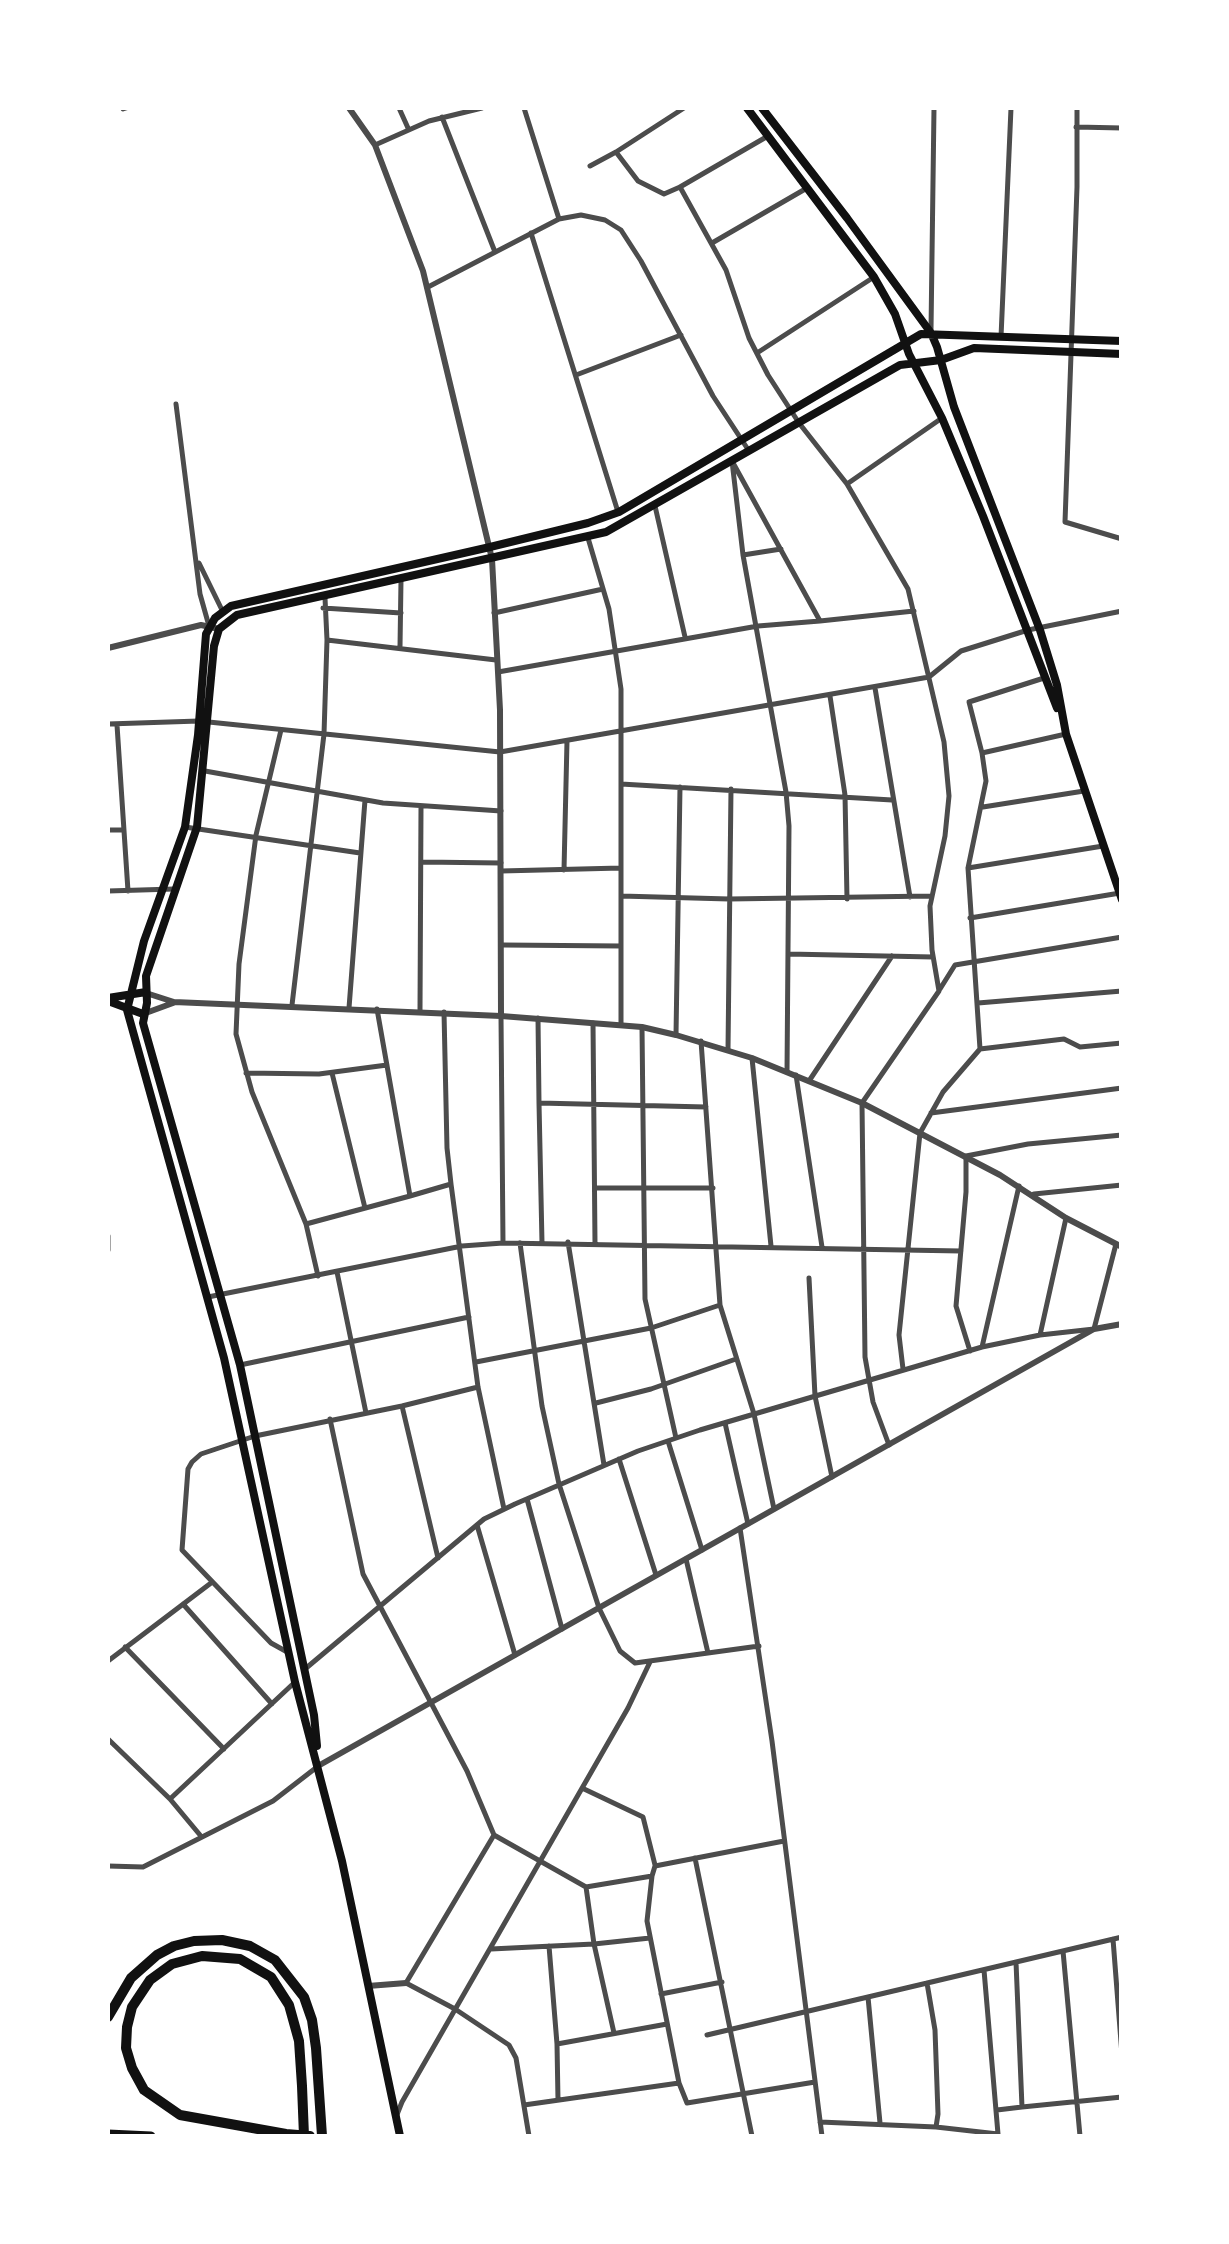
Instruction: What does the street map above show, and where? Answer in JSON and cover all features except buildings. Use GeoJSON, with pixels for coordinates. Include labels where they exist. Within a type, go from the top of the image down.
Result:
{"type":"FeatureCollection","features":[{"type":"Feature","properties":{"kind":"highway"},"geometry":{"type":"LineString","coordinates":[[108,2017],[132,1978],[158,1954],[194,1940],[250,1946],[275,1960],[304,1998],[312,2020],[322,2136]]}},
{"type":"Feature","properties":{"kind":"highway"},"geometry":{"type":"LineString","coordinates":[[202,1956],[240,1959],[270,1977],[290,2005],[299,2041],[307,2136],[180,2115],[144,2090],[126,2048],[127,2027],[132,2007],[150,1980],[172,1964],[202,1956]]}},
{"type":"Feature","properties":{"kind":"highway"},"geometry":{"type":"LineString","coordinates":[[108,2134],[151,2136]]}},
{"type":"Feature","properties":{"kind":"main road"},"geometry":{"type":"LineString","coordinates":[[747,108],[874,278],[895,314],[942,418],[1061,716]]}},
{"type":"Feature","properties":{"kind":"main road"},"geometry":{"type":"LineString","coordinates":[[762,108],[931,333],[954,408],[1040,630],[1057,685],[1066,734],[1121,895]]}},
{"type":"Feature","properties":{"kind":"main road"},"geometry":{"type":"LineString","coordinates":[[400,2136],[342,1861],[288,1653],[243,1441],[208,1297],[127,1010],[144,941],[185,827],[204,721],[214,628],[222,610],[231,606],[490,547],[618,512],[743,442],[906,342],[931,333],[1122,341]]}},
{"type":"Feature","properties":{"kind":"main road"},"geometry":{"type":"LineString","coordinates":[[214,628],[237,616],[324,603],[401,580],[588,538],[622,525],[900,365],[941,360],[974,348],[1122,354]]}},
{"type":"Feature","properties":{"kind":"main road"},"geometry":{"type":"LineString","coordinates":[[204,721],[204,771],[197,827],[146,976],[147,1003],[143,1014],[240,1365],[314,1716],[318,1766]]}},
{"type":"Feature","properties":{"kind":"main road"},"geometry":{"type":"LineString","coordinates":[[108,999],[146,992]]}},
{"type":"Feature","properties":{"kind":"main road"},"geometry":{"type":"LineString","coordinates":[[108,999],[143,1014]]}},
{"type":"Feature","properties":{"kind":"street"},"geometry":{"type":"LineString","coordinates":[[349,108],[374,145],[428,287],[492,559],[501,810],[503,1243]]}},
{"type":"Feature","properties":{"kind":"street"},"geometry":{"type":"LineString","coordinates":[[399,108],[408,128]]}},
{"type":"Feature","properties":{"kind":"street"},"geometry":{"type":"LineString","coordinates":[[374,145],[459,110],[482,108]]}},
{"type":"Feature","properties":{"kind":"street"},"geometry":{"type":"LineString","coordinates":[[524,108],[559,219]]}},
{"type":"Feature","properties":{"kind":"street"},"geometry":{"type":"LineString","coordinates":[[590,166],[684,108]]}},
{"type":"Feature","properties":{"kind":"street"},"geometry":{"type":"LineString","coordinates":[[931,333],[934,108]]}},
{"type":"Feature","properties":{"kind":"street"},"geometry":{"type":"LineString","coordinates":[[1002,337],[1011,108]]}},
{"type":"Feature","properties":{"kind":"street"},"geometry":{"type":"LineString","coordinates":[[1077,108],[1065,522],[1122,538]]}},
{"type":"Feature","properties":{"kind":"street"},"geometry":{"type":"LineString","coordinates":[[442,117],[495,252]]}},
{"type":"Feature","properties":{"kind":"street"},"geometry":{"type":"LineString","coordinates":[[1076,127],[1122,128]]}},
{"type":"Feature","properties":{"kind":"street"},"geometry":{"type":"LineString","coordinates":[[616,152],[628,173],[664,194],[768,136]]}},
{"type":"Feature","properties":{"kind":"street"},"geometry":{"type":"LineString","coordinates":[[680,187],[726,270],[757,353],[799,423],[847,484],[908,589],[944,742],[949,796],[945,836],[931,896],[933,957],[939,991]]}},
{"type":"Feature","properties":{"kind":"street"},"geometry":{"type":"LineString","coordinates":[[712,242],[807,188]]}},
{"type":"Feature","properties":{"kind":"street"},"geometry":{"type":"LineString","coordinates":[[428,287],[559,219],[593,216],[621,230],[713,396],[749,451]]}},
{"type":"Feature","properties":{"kind":"street"},"geometry":{"type":"LineString","coordinates":[[531,233],[622,525]]}},
{"type":"Feature","properties":{"kind":"street"},"geometry":{"type":"LineString","coordinates":[[757,353],[874,278]]}},
{"type":"Feature","properties":{"kind":"street"},"geometry":{"type":"LineString","coordinates":[[576,375],[681,335]]}},
{"type":"Feature","properties":{"kind":"street"},"geometry":{"type":"LineString","coordinates":[[176,404],[200,594],[214,628]]}},
{"type":"Feature","properties":{"kind":"street"},"geometry":{"type":"LineString","coordinates":[[847,484],[942,418]]}},
{"type":"Feature","properties":{"kind":"street"},"geometry":{"type":"LineString","coordinates":[[732,461],[820,620]]}},
{"type":"Feature","properties":{"kind":"street"},"geometry":{"type":"LineString","coordinates":[[732,461],[743,555],[786,792],[786,1072]]}},
{"type":"Feature","properties":{"kind":"street"},"geometry":{"type":"LineString","coordinates":[[656,506],[685,638]]}},
{"type":"Feature","properties":{"kind":"street"},"geometry":{"type":"LineString","coordinates":[[588,538],[616,648],[621,689],[621,1025]]}},
{"type":"Feature","properties":{"kind":"street"},"geometry":{"type":"LineString","coordinates":[[743,555],[782,549]]}},
{"type":"Feature","properties":{"kind":"street"},"geometry":{"type":"LineString","coordinates":[[198,560],[222,610]]}},
{"type":"Feature","properties":{"kind":"street"},"geometry":{"type":"LineString","coordinates":[[400,647],[401,580]]}},
{"type":"Feature","properties":{"kind":"street"},"geometry":{"type":"LineString","coordinates":[[494,613],[603,589]]}},
{"type":"Feature","properties":{"kind":"street"},"geometry":{"type":"LineString","coordinates":[[292,1006],[324,734],[324,603],[401,613]]}},
{"type":"Feature","properties":{"kind":"street"},"geometry":{"type":"LineString","coordinates":[[497,672],[758,626],[914,611]]}},
{"type":"Feature","properties":{"kind":"street"},"geometry":{"type":"LineString","coordinates":[[108,724],[204,721],[500,752],[929,678],[961,651],[1028,630],[1122,611]]}},
{"type":"Feature","properties":{"kind":"street"},"geometry":{"type":"LineString","coordinates":[[108,648],[201,625],[214,628]]}},
{"type":"Feature","properties":{"kind":"street"},"geometry":{"type":"LineString","coordinates":[[327,640],[496,660]]}},
{"type":"Feature","properties":{"kind":"street"},"geometry":{"type":"LineString","coordinates":[[902,1369],[899,1335],[920,1132],[980,1048],[968,868],[986,781],[969,702],[1044,678]]}},
{"type":"Feature","properties":{"kind":"street"},"geometry":{"type":"LineString","coordinates":[[876,688],[910,898]]}},
{"type":"Feature","properties":{"kind":"street"},"geometry":{"type":"LineString","coordinates":[[830,696],[845,795],[848,899]]}},
{"type":"Feature","properties":{"kind":"street"},"geometry":{"type":"LineString","coordinates":[[117,724],[128,891]]}},
{"type":"Feature","properties":{"kind":"street"},"geometry":{"type":"LineString","coordinates":[[281,730],[256,835],[236,1004],[238,1050],[306,1224],[318,1276]]}},
{"type":"Feature","properties":{"kind":"street"},"geometry":{"type":"LineString","coordinates":[[982,753],[1066,734]]}},
{"type":"Feature","properties":{"kind":"street"},"geometry":{"type":"LineString","coordinates":[[564,870],[567,740]]}},
{"type":"Feature","properties":{"kind":"street"},"geometry":{"type":"LineString","coordinates":[[108,764],[119,763]]}},
{"type":"Feature","properties":{"kind":"street"},"geometry":{"type":"LineString","coordinates":[[204,771],[365,800],[501,810]]}},
{"type":"Feature","properties":{"kind":"street"},"geometry":{"type":"LineString","coordinates":[[621,784],[892,800]]}},
{"type":"Feature","properties":{"kind":"street"},"geometry":{"type":"LineString","coordinates":[[676,1034],[680,786]]}},
{"type":"Feature","properties":{"kind":"street"},"geometry":{"type":"LineString","coordinates":[[728,1050],[731,790]]}},
{"type":"Feature","properties":{"kind":"street"},"geometry":{"type":"LineString","coordinates":[[982,808],[1084,791]]}},
{"type":"Feature","properties":{"kind":"street"},"geometry":{"type":"LineString","coordinates":[[348,1008],[365,800]]}},
{"type":"Feature","properties":{"kind":"street"},"geometry":{"type":"LineString","coordinates":[[420,1010],[421,807]]}},
{"type":"Feature","properties":{"kind":"street"},"geometry":{"type":"LineString","coordinates":[[185,827],[360,853]]}},
{"type":"Feature","properties":{"kind":"street"},"geometry":{"type":"LineString","coordinates":[[108,830],[123,830]]}},
{"type":"Feature","properties":{"kind":"street"},"geometry":{"type":"LineString","coordinates":[[968,868],[1103,846]]}},
{"type":"Feature","properties":{"kind":"street"},"geometry":{"type":"LineString","coordinates":[[422,862],[564,870],[621,868]]}},
{"type":"Feature","properties":{"kind":"street"},"geometry":{"type":"LineString","coordinates":[[108,891],[178,888]]}},
{"type":"Feature","properties":{"kind":"street"},"geometry":{"type":"LineString","coordinates":[[970,918],[1121,895]]}},
{"type":"Feature","properties":{"kind":"street"},"geometry":{"type":"LineString","coordinates":[[621,896],[931,896]]}},
{"type":"Feature","properties":{"kind":"street"},"geometry":{"type":"LineString","coordinates":[[889,1445],[865,1357],[862,1103],[955,965],[1122,937]]}},
{"type":"Feature","properties":{"kind":"street"},"geometry":{"type":"LineString","coordinates":[[503,945],[621,946]]}},
{"type":"Feature","properties":{"kind":"street"},"geometry":{"type":"LineString","coordinates":[[788,954],[933,957]]}},
{"type":"Feature","properties":{"kind":"street"},"geometry":{"type":"LineString","coordinates":[[810,1081],[892,956]]}},
{"type":"Feature","properties":{"kind":"street"},"geometry":{"type":"LineString","coordinates":[[978,1003],[1122,991]]}},
{"type":"Feature","properties":{"kind":"street"},"geometry":{"type":"LineString","coordinates":[[108,1866],[143,1867],[272,1800],[318,1766],[1094,1329],[1118,1246],[966,1156],[862,1103],[752,1058],[676,1034],[621,1025],[420,1010],[174,1002],[146,992]]}},
{"type":"Feature","properties":{"kind":"street"},"geometry":{"type":"LineString","coordinates":[[143,1014],[174,1002]]}},
{"type":"Feature","properties":{"kind":"street"},"geometry":{"type":"LineString","coordinates":[[377,1010],[410,1196]]}},
{"type":"Feature","properties":{"kind":"street"},"geometry":{"type":"LineString","coordinates":[[444,1012],[447,1148],[478,1387],[504,1509]]}},
{"type":"Feature","properties":{"kind":"street"},"geometry":{"type":"LineString","coordinates":[[538,1018],[542,1242]]}},
{"type":"Feature","properties":{"kind":"street"},"geometry":{"type":"LineString","coordinates":[[593,1023],[595,1243]]}},
{"type":"Feature","properties":{"kind":"street"},"geometry":{"type":"LineString","coordinates":[[642,1028],[645,1298],[676,1438]]}},
{"type":"Feature","properties":{"kind":"street"},"geometry":{"type":"LineString","coordinates":[[980,1048],[1064,1040],[1080,1047],[1122,1043]]}},
{"type":"Feature","properties":{"kind":"street"},"geometry":{"type":"LineString","coordinates":[[701,1042],[720,1304],[754,1414],[774,1510]]}},
{"type":"Feature","properties":{"kind":"street"},"geometry":{"type":"LineString","coordinates":[[752,1058],[771,1246]]}},
{"type":"Feature","properties":{"kind":"street"},"geometry":{"type":"LineString","coordinates":[[246,1073],[332,1072],[387,1065]]}},
{"type":"Feature","properties":{"kind":"street"},"geometry":{"type":"LineString","coordinates":[[332,1072],[365,1208]]}},
{"type":"Feature","properties":{"kind":"street"},"geometry":{"type":"LineString","coordinates":[[796,1076],[822,1247]]}},
{"type":"Feature","properties":{"kind":"street"},"geometry":{"type":"LineString","coordinates":[[930,1113],[1122,1088]]}},
{"type":"Feature","properties":{"kind":"street"},"geometry":{"type":"LineString","coordinates":[[538,1103],[706,1107]]}},
{"type":"Feature","properties":{"kind":"street"},"geometry":{"type":"LineString","coordinates":[[966,1156],[1028,1144],[1122,1135]]}},
{"type":"Feature","properties":{"kind":"street"},"geometry":{"type":"LineString","coordinates":[[966,1156],[956,1306],[970,1350]]}},
{"type":"Feature","properties":{"kind":"street"},"geometry":{"type":"LineString","coordinates":[[306,1224],[452,1184]]}},
{"type":"Feature","properties":{"kind":"street"},"geometry":{"type":"LineString","coordinates":[[1034,1194],[1122,1185]]}},
{"type":"Feature","properties":{"kind":"street"},"geometry":{"type":"LineString","coordinates":[[982,1348],[1019,1186]]}},
{"type":"Feature","properties":{"kind":"street"},"geometry":{"type":"LineString","coordinates":[[596,1188],[712,1188]]}},
{"type":"Feature","properties":{"kind":"street"},"geometry":{"type":"LineString","coordinates":[[1040,1335],[1066,1218]]}},
{"type":"Feature","properties":{"kind":"street"},"geometry":{"type":"LineString","coordinates":[[108,1236],[108,1250]]}},
{"type":"Feature","properties":{"kind":"street"},"geometry":{"type":"LineString","coordinates":[[568,1242],[604,1465]]}},
{"type":"Feature","properties":{"kind":"street"},"geometry":{"type":"LineString","coordinates":[[208,1297],[462,1246],[503,1243],[961,1251]]}},
{"type":"Feature","properties":{"kind":"street"},"geometry":{"type":"LineString","coordinates":[[520,1243],[542,1406],[558,1484],[599,1608],[620,1652],[635,1663],[759,1646]]}},
{"type":"Feature","properties":{"kind":"street"},"geometry":{"type":"LineString","coordinates":[[337,1272],[366,1413]]}},
{"type":"Feature","properties":{"kind":"street"},"geometry":{"type":"LineString","coordinates":[[809,1278],[815,1396],[832,1477]]}},
{"type":"Feature","properties":{"kind":"street"},"geometry":{"type":"LineString","coordinates":[[476,1362],[652,1328],[720,1304]]}},
{"type":"Feature","properties":{"kind":"street"},"geometry":{"type":"LineString","coordinates":[[240,1365],[469,1317]]}},
{"type":"Feature","properties":{"kind":"street"},"geometry":{"type":"LineString","coordinates":[[304,1670],[476,1525],[558,1484],[676,1438],[902,1369],[1040,1335],[1122,1324]]}},
{"type":"Feature","properties":{"kind":"street"},"geometry":{"type":"LineString","coordinates":[[596,1403],[736,1359]]}},
{"type":"Feature","properties":{"kind":"street"},"geometry":{"type":"LineString","coordinates":[[288,1653],[270,1643],[182,1550],[188,1469],[201,1454],[255,1436],[478,1387]]}},
{"type":"Feature","properties":{"kind":"street"},"geometry":{"type":"LineString","coordinates":[[402,1406],[438,1558]]}},
{"type":"Feature","properties":{"kind":"street"},"geometry":{"type":"LineString","coordinates":[[330,1420],[364,1574],[467,1771],[494,1835],[586,1887],[652,1876]]}},
{"type":"Feature","properties":{"kind":"street"},"geometry":{"type":"LineString","coordinates":[[725,1422],[744,1526],[822,2136]]}},
{"type":"Feature","properties":{"kind":"street"},"geometry":{"type":"LineString","coordinates":[[668,1441],[702,1550]]}},
{"type":"Feature","properties":{"kind":"street"},"geometry":{"type":"LineString","coordinates":[[619,1459],[656,1576]]}},
{"type":"Feature","properties":{"kind":"street"},"geometry":{"type":"LineString","coordinates":[[527,1498],[562,1628]]}},
{"type":"Feature","properties":{"kind":"street"},"geometry":{"type":"LineString","coordinates":[[476,1525],[516,1655]]}},
{"type":"Feature","properties":{"kind":"street"},"geometry":{"type":"LineString","coordinates":[[686,1559],[708,1653]]}},
{"type":"Feature","properties":{"kind":"street"},"geometry":{"type":"LineString","coordinates":[[108,1661],[211,1583]]}},
{"type":"Feature","properties":{"kind":"street"},"geometry":{"type":"LineString","coordinates":[[183,1604],[272,1704]]}},
{"type":"Feature","properties":{"kind":"street"},"geometry":{"type":"LineString","coordinates":[[125,1647],[224,1748]]}},
{"type":"Feature","properties":{"kind":"street"},"geometry":{"type":"LineString","coordinates":[[396,2118],[628,1708],[650,1662]]}},
{"type":"Feature","properties":{"kind":"street"},"geometry":{"type":"LineString","coordinates":[[170,1799],[295,1682]]}},
{"type":"Feature","properties":{"kind":"street"},"geometry":{"type":"LineString","coordinates":[[108,1739],[170,1799],[200,1836]]}},
{"type":"Feature","properties":{"kind":"street"},"geometry":{"type":"LineString","coordinates":[[582,1788],[644,1817],[656,1866],[647,1921],[679,2083],[687,2103],[815,2082]]}},
{"type":"Feature","properties":{"kind":"street"},"geometry":{"type":"LineString","coordinates":[[406,1983],[494,1835]]}},
{"type":"Feature","properties":{"kind":"street"},"geometry":{"type":"LineString","coordinates":[[656,1866],[784,1841]]}},
{"type":"Feature","properties":{"kind":"street"},"geometry":{"type":"LineString","coordinates":[[695,1858],[752,2136]]}},
{"type":"Feature","properties":{"kind":"street"},"geometry":{"type":"LineString","coordinates":[[586,1887],[614,2033]]}},
{"type":"Feature","properties":{"kind":"street"},"geometry":{"type":"LineString","coordinates":[[707,2035],[1122,1937]]}},
{"type":"Feature","properties":{"kind":"street"},"geometry":{"type":"LineString","coordinates":[[491,1948],[650,1938]]}},
{"type":"Feature","properties":{"kind":"street"},"geometry":{"type":"LineString","coordinates":[[1112,1940],[1122,2055]]}},
{"type":"Feature","properties":{"kind":"street"},"geometry":{"type":"LineString","coordinates":[[548,1946],[558,2100]]}},
{"type":"Feature","properties":{"kind":"street"},"geometry":{"type":"LineString","coordinates":[[1064,1951],[1080,2136]]}},
{"type":"Feature","properties":{"kind":"street"},"geometry":{"type":"LineString","coordinates":[[1016,1962],[1022,2107]]}},
{"type":"Feature","properties":{"kind":"street"},"geometry":{"type":"LineString","coordinates":[[820,2122],[936,2127],[998,2135],[984,1970]]}},
{"type":"Feature","properties":{"kind":"street"},"geometry":{"type":"LineString","coordinates":[[661,1994],[722,1982]]}},
{"type":"Feature","properties":{"kind":"street"},"geometry":{"type":"LineString","coordinates":[[368,1986],[406,1983],[509,2044],[516,2058],[529,2136]]}},
{"type":"Feature","properties":{"kind":"street"},"geometry":{"type":"LineString","coordinates":[[927,1983],[934,2030],[936,2127]]}},
{"type":"Feature","properties":{"kind":"street"},"geometry":{"type":"LineString","coordinates":[[868,1997],[880,2125]]}},
{"type":"Feature","properties":{"kind":"street"},"geometry":{"type":"LineString","coordinates":[[557,2044],[668,2024]]}},
{"type":"Feature","properties":{"kind":"street"},"geometry":{"type":"LineString","coordinates":[[524,2106],[679,2083]]}},
{"type":"Feature","properties":{"kind":"street"},"geometry":{"type":"LineString","coordinates":[[997,2110],[1122,2097]]}}]}
